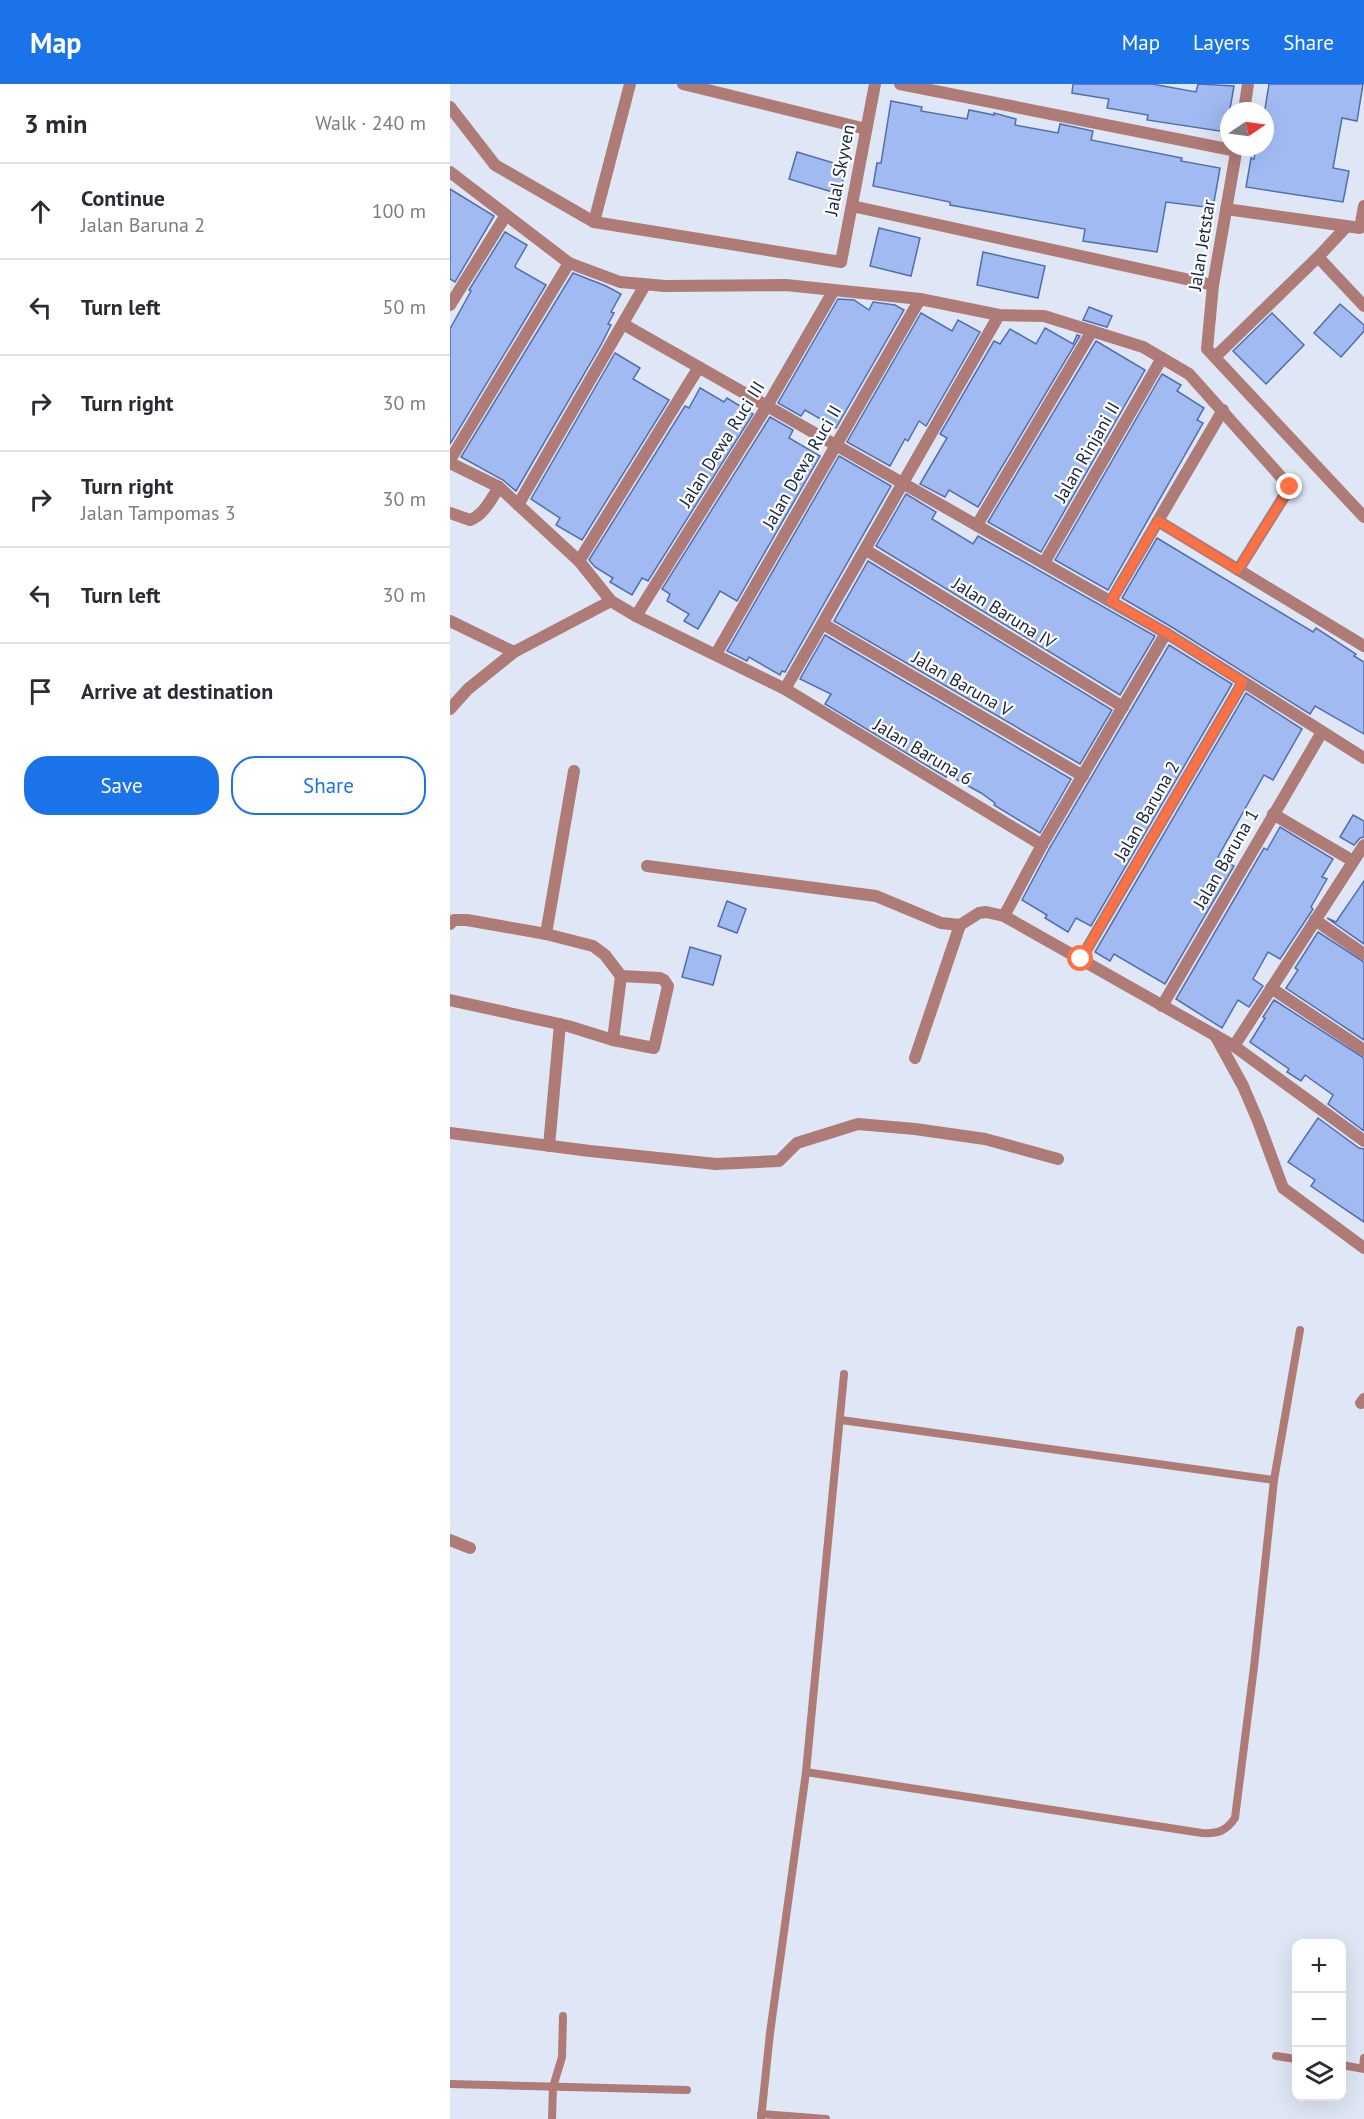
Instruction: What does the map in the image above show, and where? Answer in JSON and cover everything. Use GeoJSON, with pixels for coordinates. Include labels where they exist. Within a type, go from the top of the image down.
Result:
{"type":"FeatureCollection","features":[{"type":"Feature","properties":{"kind":"street"},"geometry":{"type":"LineString","coordinates":[[450,107],[495,165],[594,222],[630,84]]}},
{"type":"Feature","properties":{"kind":"street"},"geometry":{"type":"LineString","coordinates":[[683,84],[866,129]]}},
{"type":"Feature","properties":{"kind":"street","name":"Jalal Skyven"},"geometry":{"type":"LineString","coordinates":[[594,222],[840,262],[875,84]]}},
{"type":"Feature","properties":{"kind":"street"},"geometry":{"type":"LineString","coordinates":[[900,84],[1220,146]]}},
{"type":"Feature","properties":{"kind":"street"},"geometry":{"type":"LineString","coordinates":[[1245,102],[1248,84]]}},
{"type":"Feature","properties":{"kind":"street","name":"Jalan Jetstar"},"geometry":{"type":"LineString","coordinates":[[1211,353],[1213,285],[1236,156]]}},
{"type":"Feature","properties":{"kind":"street"},"geometry":{"type":"LineString","coordinates":[[450,172],[569,263],[620,282],[645,285],[786,285],[920,299],[999,315],[1044,316],[1143,347],[1189,374],[1290,487],[1238,570]]}},
{"type":"Feature","properties":{"kind":"street"},"geometry":{"type":"LineString","coordinates":[[852,206],[1213,285]]}},
{"type":"Feature","properties":{"kind":"street"},"geometry":{"type":"LineString","coordinates":[[1226,209],[1362,229],[1364,206]]}},
{"type":"Feature","properties":{"kind":"street"},"geometry":{"type":"LineString","coordinates":[[450,305],[506,215]]}},
{"type":"Feature","properties":{"kind":"street"},"geometry":{"type":"LineString","coordinates":[[1347,226],[1318,257],[1211,353],[1364,517]]}},
{"type":"Feature","properties":{"kind":"street"},"geometry":{"type":"LineString","coordinates":[[1318,257],[1364,306]]}},
{"type":"Feature","properties":{"kind":"street"},"geometry":{"type":"LineString","coordinates":[[450,709],[468,689],[514,652],[611,601],[579,561],[499,487],[450,462],[569,263]]}},
{"type":"Feature","properties":{"kind":"street"},"geometry":{"type":"LineString","coordinates":[[518,505],[645,285]]}},
{"type":"Feature","properties":{"kind":"street","name":"Jalan Dewa Ruci III"},"geometry":{"type":"LineString","coordinates":[[636,616],[767,406],[834,290]]}},
{"type":"Feature","properties":{"kind":"street","name":"Jalan Dewa Ruci II"},"geometry":{"type":"LineString","coordinates":[[716,654],[920,299]]}},
{"type":"Feature","properties":{"kind":"street"},"geometry":{"type":"LineString","coordinates":[[785,689],[999,315]]}},
{"type":"Feature","properties":{"kind":"street"},"geometry":{"type":"LineString","coordinates":[[623,324],[1166,633],[1364,758]]}},
{"type":"Feature","properties":{"kind":"street"},"geometry":{"type":"LineString","coordinates":[[977,525],[1092,331]]}},
{"type":"Feature","properties":{"kind":"street","name":"Jalan Rinjani II"},"geometry":{"type":"LineString","coordinates":[[1044,563],[1162,358]]}},
{"type":"Feature","properties":{"kind":"street"},"geometry":{"type":"LineString","coordinates":[[579,561],[699,367]]}},
{"type":"Feature","properties":{"kind":"street"},"geometry":{"type":"LineString","coordinates":[[1111,601],[1223,410]]}},
{"type":"Feature","properties":{"kind":"street"},"geometry":{"type":"LineString","coordinates":[[450,513],[470,520],[480,515],[499,487]]}},
{"type":"Feature","properties":{"kind":"street"},"geometry":{"type":"LineString","coordinates":[[1158,521],[1364,646]]}},
{"type":"Feature","properties":{"kind":"street","name":"Jalan Baruna IV"},"geometry":{"type":"LineString","coordinates":[[866,550],[1123,707]]}},
{"type":"Feature","properties":{"kind":"street","name":"Jalan Baruna 6"},"geometry":{"type":"LineString","coordinates":[[611,601],[636,616],[785,689],[1042,845]]}},
{"type":"Feature","properties":{"kind":"street"},"geometry":{"type":"LineString","coordinates":[[450,621],[514,652]]}},
{"type":"Feature","properties":{"kind":"street","name":"Jalan Baruna V"},"geometry":{"type":"LineString","coordinates":[[823,624],[1083,776]]}},
{"type":"Feature","properties":{"kind":"street"},"geometry":{"type":"LineString","coordinates":[[1004,916],[1042,845],[1166,633]]}},
{"type":"Feature","properties":{"kind":"street","name":"Jalan Baruna 2"},"geometry":{"type":"LineString","coordinates":[[1081,959],[1243,682]]}},
{"type":"Feature","properties":{"kind":"street","name":"Jalan Baruna 1"},"geometry":{"type":"LineString","coordinates":[[1162,1006],[1322,732]]}},
{"type":"Feature","properties":{"kind":"street"},"geometry":{"type":"LineString","coordinates":[[546,934],[574,771]]}},
{"type":"Feature","properties":{"kind":"street"},"geometry":{"type":"LineString","coordinates":[[1273,814],[1353,861]]}},
{"type":"Feature","properties":{"kind":"street"},"geometry":{"type":"LineString","coordinates":[[1234,1046],[1363,847]]}},
{"type":"Feature","properties":{"kind":"street"},"geometry":{"type":"LineString","coordinates":[[647,866],[876,897],[941,922],[960,925],[983,912],[1004,916],[1234,1046],[1364,1141]]}},
{"type":"Feature","properties":{"kind":"street"},"geometry":{"type":"LineString","coordinates":[[450,924],[454,920],[467,920],[546,934],[593,946],[605,955],[621,976],[613,1040]]}},
{"type":"Feature","properties":{"kind":"street"},"geometry":{"type":"LineString","coordinates":[[1315,920],[1364,954]]}},
{"type":"Feature","properties":{"kind":"street"},"geometry":{"type":"LineString","coordinates":[[915,1058],[960,925]]}},
{"type":"Feature","properties":{"kind":"street"},"geometry":{"type":"LineString","coordinates":[[450,1000],[560,1024],[613,1040],[656,1047],[668,986],[660,978],[621,976]]}},
{"type":"Feature","properties":{"kind":"street"},"geometry":{"type":"LineString","coordinates":[[1271,988],[1364,1050]]}},
{"type":"Feature","properties":{"kind":"street"},"geometry":{"type":"LineString","coordinates":[[549,1146],[560,1024]]}},
{"type":"Feature","properties":{"kind":"street"},"geometry":{"type":"LineString","coordinates":[[1214,1035],[1246,1095],[1283,1188],[1364,1248]]}},
{"type":"Feature","properties":{"kind":"street"},"geometry":{"type":"LineString","coordinates":[[450,1133],[716,1164],[779,1161],[797,1143],[858,1124],[915,1129],[985,1140],[1058,1159]]}},
{"type":"Feature","properties":{"kind":"street"},"geometry":{"type":"LineString","coordinates":[[450,1540],[470,1548]]}},
{"type":"Feature","properties":{"kind":"lane"},"geometry":{"type":"LineString","coordinates":[[806,1772],[1202,1833],[1220,1832],[1229,1826],[1235,1818],[1274,1480],[1300,1329]]}},
{"type":"Feature","properties":{"kind":"lane"},"geometry":{"type":"LineString","coordinates":[[826,2119],[761,2117],[770,2032],[806,1772],[844,1374]]}},
{"type":"Feature","properties":{"kind":"lane"},"geometry":{"type":"LineString","coordinates":[[841,1420],[1274,1480]]}},
{"type":"Feature","properties":{"kind":"lane"},"geometry":{"type":"LineString","coordinates":[[552,2119],[553,2088],[562,2057],[562,2016]]}},
{"type":"Feature","properties":{"kind":"lane"},"geometry":{"type":"LineString","coordinates":[[1276,2056],[1292,2058]]}},
{"type":"Feature","properties":{"kind":"lane"},"geometry":{"type":"LineString","coordinates":[[1346,2066],[1363,2069],[1364,2058]]}},
{"type":"Feature","properties":{"kind":"lane"},"geometry":{"type":"LineString","coordinates":[[450,2084],[687,2090]]}},
{"type":"Feature","properties":{"kind":"building"},"geometry":{"type":"Polygon","coordinates":[[[1073,84],[1152,84],[1196,92],[1198,84],[1234,86],[1231,102],[1220,102],[1220,131],[1147,120],[1148,115],[1107,108],[1109,99],[1072,93],[1073,84]]]}},
{"type":"Feature","properties":{"kind":"building"},"geometry":{"type":"Polygon","coordinates":[[[1269,84],[1363,84],[1357,121],[1342,118],[1333,168],[1349,171],[1343,202],[1246,187],[1251,158],[1274,156],[1274,102],[1266,102],[1269,84]]]}},
{"type":"Feature","properties":{"kind":"building"},"geometry":{"type":"Polygon","coordinates":[[[891,101],[922,107],[921,111],[967,119],[969,110],[994,115],[994,113],[1016,119],[1015,125],[1058,133],[1060,124],[1093,131],[1091,140],[1220,168],[1213,208],[1166,202],[1157,252],[1083,241],[1085,229],[950,205],[950,202],[873,186],[877,163],[881,163],[891,101]]]}},
{"type":"Feature","properties":{"kind":"building"},"geometry":{"type":"Polygon","coordinates":[[[797,152],[847,167],[839,194],[789,179],[797,152]]]}},
{"type":"Feature","properties":{"kind":"building"},"geometry":{"type":"Polygon","coordinates":[[[450,189],[494,216],[455,282],[450,279],[450,189]]]}},
{"type":"Feature","properties":{"kind":"building"},"geometry":{"type":"Polygon","coordinates":[[[879,228],[920,238],[911,276],[870,266],[879,228]]]}},
{"type":"Feature","properties":{"kind":"building"},"geometry":{"type":"Polygon","coordinates":[[[505,232],[527,245],[516,268],[546,285],[450,444],[450,329],[471,291],[469,290],[505,232]]]}},
{"type":"Feature","properties":{"kind":"building"},"geometry":{"type":"Polygon","coordinates":[[[983,252],[1045,266],[1038,298],[977,285],[983,252]]]}},
{"type":"Feature","properties":{"kind":"building"},"geometry":{"type":"Polygon","coordinates":[[[573,273],[621,294],[611,312],[614,313],[608,324],[611,325],[601,345],[516,491],[503,480],[461,457],[573,273]]]}},
{"type":"Feature","properties":{"kind":"building"},"geometry":{"type":"Polygon","coordinates":[[[838,299],[854,300],[869,310],[873,302],[895,305],[904,310],[836,428],[805,410],[801,416],[778,403],[838,299]]]}},
{"type":"Feature","properties":{"kind":"building"},"geometry":{"type":"Polygon","coordinates":[[[1340,304],[1364,325],[1364,331],[1341,357],[1314,333],[1340,304]]]}},
{"type":"Feature","properties":{"kind":"building"},"geometry":{"type":"Polygon","coordinates":[[[1089,307],[1112,316],[1107,327],[1083,320],[1089,307]]]}},
{"type":"Feature","properties":{"kind":"building"},"geometry":{"type":"Polygon","coordinates":[[[921,313],[952,331],[958,320],[980,332],[926,426],[919,421],[908,441],[905,439],[890,466],[847,442],[921,313]]]}},
{"type":"Feature","properties":{"kind":"building"},"geometry":{"type":"Polygon","coordinates":[[[1272,313],[1304,345],[1266,384],[1233,351],[1272,313]]]}},
{"type":"Feature","properties":{"kind":"building"},"geometry":{"type":"Polygon","coordinates":[[[1045,328],[1073,344],[1077,335],[1080,336],[978,507],[949,490],[945,497],[920,484],[947,438],[940,434],[994,341],[1000,344],[1010,329],[1036,344],[1045,328]]]}},
{"type":"Feature","properties":{"kind":"building"},"geometry":{"type":"Polygon","coordinates":[[[1096,341],[1145,370],[1041,552],[988,522],[1096,341]]]}},
{"type":"Feature","properties":{"kind":"building"},"geometry":{"type":"Polygon","coordinates":[[[615,353],[640,368],[633,379],[669,400],[582,540],[556,525],[560,518],[531,499],[615,353]]]}},
{"type":"Feature","properties":{"kind":"building"},"geometry":{"type":"Polygon","coordinates":[[[1162,374],[1181,385],[1177,391],[1204,408],[1197,420],[1203,423],[1108,590],[1055,560],[1162,374]]]}},
{"type":"Feature","properties":{"kind":"building"},"geometry":{"type":"Polygon","coordinates":[[[700,388],[724,402],[727,398],[753,414],[648,581],[642,578],[632,595],[610,582],[613,578],[595,567],[589,560],[685,406],[689,408],[700,388]]]}},
{"type":"Feature","properties":{"kind":"building"},"geometry":{"type":"Polygon","coordinates":[[[770,417],[793,430],[789,438],[820,456],[737,601],[720,591],[698,629],[684,621],[689,614],[667,601],[670,594],[662,589],[770,417]]]}},
{"type":"Feature","properties":{"kind":"building"},"geometry":{"type":"Polygon","coordinates":[[[839,456],[891,486],[785,672],[782,671],[780,675],[749,657],[747,661],[727,651],[839,456]]]}},
{"type":"Feature","properties":{"kind":"building"},"geometry":{"type":"Polygon","coordinates":[[[906,494],[936,512],[932,519],[973,544],[978,536],[1155,636],[1120,695],[876,546],[906,494]]]}},
{"type":"Feature","properties":{"kind":"building"},"geometry":{"type":"Polygon","coordinates":[[[1157,538],[1313,632],[1316,628],[1356,654],[1354,656],[1364,662],[1364,734],[1315,706],[1310,714],[1122,598],[1157,538]]]}},
{"type":"Feature","properties":{"kind":"building"},"geometry":{"type":"Polygon","coordinates":[[[868,561],[1112,710],[1080,764],[834,621],[868,561]]]}},
{"type":"Feature","properties":{"kind":"building"},"geometry":{"type":"Polygon","coordinates":[[[825,635],[1071,779],[1040,833],[994,805],[995,803],[981,793],[947,774],[946,777],[825,704],[831,694],[800,679],[825,635]]]}},
{"type":"Feature","properties":{"kind":"building"},"geometry":{"type":"Polygon","coordinates":[[[1169,645],[1232,684],[1091,926],[1076,918],[1068,932],[1045,918],[1047,915],[1022,900],[1049,849],[1169,645]]]}},
{"type":"Feature","properties":{"kind":"building"},"geometry":{"type":"Polygon","coordinates":[[[1246,693],[1302,729],[1273,780],[1264,775],[1218,857],[1234,866],[1165,984],[1114,954],[1110,961],[1095,952],[1246,693]]]}},
{"type":"Feature","properties":{"kind":"building"},"geometry":{"type":"Polygon","coordinates":[[[1353,815],[1364,821],[1364,837],[1354,845],[1340,837],[1353,815]]]}},
{"type":"Feature","properties":{"kind":"building"},"geometry":{"type":"Polygon","coordinates":[[[1280,827],[1333,859],[1322,877],[1327,879],[1311,907],[1313,909],[1280,959],[1268,952],[1253,979],[1263,986],[1249,1007],[1238,1000],[1222,1028],[1176,999],[1264,848],[1267,850],[1280,827]]]}},
{"type":"Feature","properties":{"kind":"building"},"geometry":{"type":"Polygon","coordinates":[[[1364,881],[1364,944],[1327,918],[1336,922],[1364,881]]]}},
{"type":"Feature","properties":{"kind":"building"},"geometry":{"type":"Polygon","coordinates":[[[727,901],[746,909],[737,933],[718,926],[727,901]]]}},
{"type":"Feature","properties":{"kind":"building"},"geometry":{"type":"Polygon","coordinates":[[[1318,932],[1364,962],[1364,1040],[1286,988],[1298,970],[1295,968],[1318,932]]]}},
{"type":"Feature","properties":{"kind":"building"},"geometry":{"type":"Polygon","coordinates":[[[690,947],[721,956],[713,985],[682,977],[690,947]]]}},
{"type":"Feature","properties":{"kind":"building"},"geometry":{"type":"Polygon","coordinates":[[[1274,1000],[1364,1058],[1364,1131],[1328,1104],[1333,1095],[1305,1075],[1301,1081],[1287,1072],[1289,1069],[1250,1042],[1274,1000]]]}},
{"type":"Feature","properties":{"kind":"building"},"geometry":{"type":"Polygon","coordinates":[[[1318,1118],[1359,1148],[1364,1149],[1364,1222],[1311,1186],[1315,1180],[1288,1162],[1318,1118]]]}},
{"type":"Feature","properties":{"kind":"route"},"geometry":{"type":"LineString","coordinates":[[1081,959],[1243,682],[1111,601],[1158,521],[1238,570],[1290,487]]}}]}
